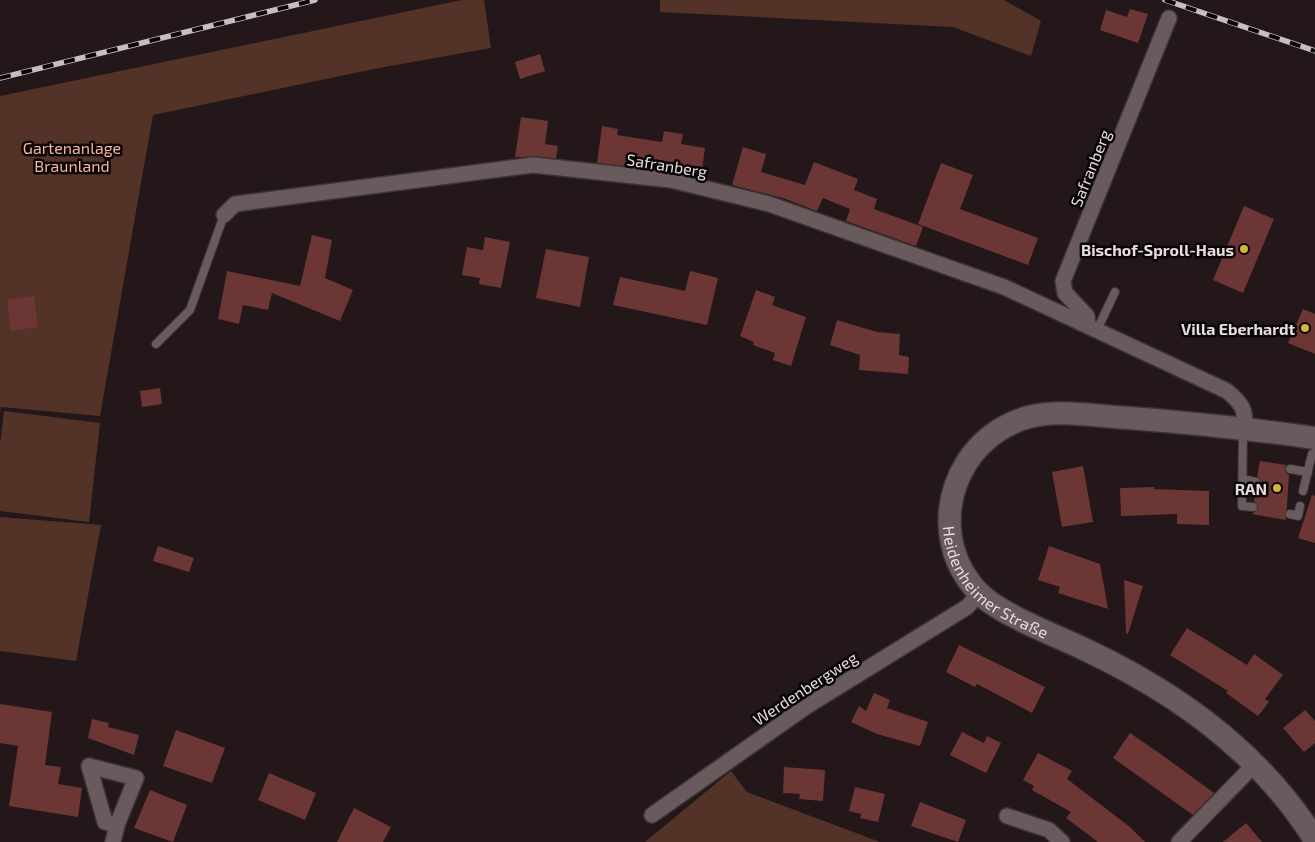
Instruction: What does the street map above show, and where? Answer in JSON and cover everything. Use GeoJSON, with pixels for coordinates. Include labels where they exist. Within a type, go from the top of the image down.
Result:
{"type":"FeatureCollection","features":[{"type":"Feature","properties":{"kind":"main road","name":"Heidenheimer Straße"},"geometry":{"type":"LineString","coordinates":[[1315,438],[1243,428],[1064,413],[1022,419],[993,434],[977,450],[963,469],[949,512],[950,539],[960,568],[979,594],[1002,609],[1086,649],[1158,689],[1214,728],[1254,764],[1282,793],[1315,840]]}},
{"type":"Feature","properties":{"kind":"street","name":"Safranberg"},"geometry":{"type":"LineString","coordinates":[[1092,328],[1086,316],[1065,293],[1063,281],[1169,18]]}},
{"type":"Feature","properties":{"kind":"street","name":"Safranberg"},"geometry":{"type":"LineString","coordinates":[[224,215],[234,204],[533,166],[671,180],[778,208],[1004,287],[1227,391],[1244,408],[1246,418],[1243,428]]}},
{"type":"Feature","properties":{"kind":"street","name":"Werdenbergweg"},"geometry":{"type":"LineString","coordinates":[[652,815],[807,706],[967,607],[979,594]]}},
{"type":"Feature","properties":{"kind":"street"},"geometry":{"type":"LineString","coordinates":[[1179,842],[1254,764]]}},
{"type":"Feature","properties":{"kind":"street"},"geometry":{"type":"LineString","coordinates":[[1007,816],[1049,830],[1062,842]]}},
{"type":"Feature","properties":{"kind":"street"},"geometry":{"type":"LineString","coordinates":[[113,842],[117,824]]}},
{"type":"Feature","properties":{"kind":"lane"},"geometry":{"type":"LineString","coordinates":[[156,344],[190,310],[224,215]]}},
{"type":"Feature","properties":{"kind":"lane"},"geometry":{"type":"LineString","coordinates":[[1092,328],[1115,292]]}},
{"type":"Feature","properties":{"kind":"lane"},"geometry":{"type":"LineString","coordinates":[[1243,428],[1244,479],[1242,506],[1253,507]]}},
{"type":"Feature","properties":{"kind":"lane"},"geometry":{"type":"LineString","coordinates":[[1303,491],[1312,454],[1315,452]]}},
{"type":"Feature","properties":{"kind":"lane"},"geometry":{"type":"LineString","coordinates":[[1290,469],[1308,472]]}},
{"type":"Feature","properties":{"kind":"lane"},"geometry":{"type":"LineString","coordinates":[[1244,479],[1256,482]]}},
{"type":"Feature","properties":{"kind":"lane"},"geometry":{"type":"LineString","coordinates":[[1290,514],[1298,516],[1300,506]]}},
{"type":"Feature","properties":{"kind":"green space","name":"Gartenanlage Braunland"},"geometry":{"type":"Polygon","coordinates":[[[462,0],[484,0],[491,48],[379,68],[153,115],[100,416],[1,407],[0,412],[0,96],[462,0]]]}},
{"type":"Feature","properties":{"kind":"green space"},"geometry":{"type":"Polygon","coordinates":[[[660,0],[1004,0],[1041,21],[1031,56],[953,27],[660,12],[660,0]]]}},
{"type":"Feature","properties":{"kind":"green space"},"geometry":{"type":"Polygon","coordinates":[[[4,411],[100,423],[89,522],[0,511],[0,444],[4,411]]]}},
{"type":"Feature","properties":{"kind":"green space"},"geometry":{"type":"Polygon","coordinates":[[[0,517],[101,525],[76,661],[0,651],[0,517]]]}},
{"type":"Feature","properties":{"kind":"green space"},"geometry":{"type":"Polygon","coordinates":[[[731,771],[747,792],[880,842],[645,842],[731,771]]]}},
{"type":"Feature","properties":{"kind":"building"},"geometry":{"type":"Polygon","coordinates":[[[1130,9],[1148,14],[1138,43],[1100,30],[1106,10],[1127,17],[1130,9]]]}},
{"type":"Feature","properties":{"kind":"building"},"geometry":{"type":"Polygon","coordinates":[[[540,54],[545,71],[520,79],[515,62],[540,54]]]}},
{"type":"Feature","properties":{"kind":"building"},"geometry":{"type":"Polygon","coordinates":[[[521,117],[548,121],[545,144],[558,146],[556,158],[515,157],[521,117]]]}},
{"type":"Feature","properties":{"kind":"building"},"geometry":{"type":"Polygon","coordinates":[[[602,126],[618,129],[617,135],[662,142],[664,131],[683,134],[681,144],[705,148],[701,178],[672,171],[597,163],[602,126]]]}},
{"type":"Feature","properties":{"kind":"building"},"geometry":{"type":"Polygon","coordinates":[[[743,147],[766,154],[761,172],[805,185],[814,162],[858,179],[854,190],[877,199],[874,209],[923,227],[916,246],[846,221],[850,209],[823,198],[817,211],[783,198],[732,185],[743,147]]]}},
{"type":"Feature","properties":{"kind":"building"},"geometry":{"type":"Polygon","coordinates":[[[941,163],[973,175],[960,209],[1038,238],[1028,265],[918,224],[941,163]]]}},
{"type":"Feature","properties":{"kind":"building","name":"Bischof-Sproll-Haus"},"geometry":{"type":"Polygon","coordinates":[[[1244,206],[1274,219],[1243,293],[1213,280],[1244,206]]]}},
{"type":"Feature","properties":{"kind":"building"},"geometry":{"type":"Polygon","coordinates":[[[312,235],[332,240],[325,278],[353,290],[340,321],[272,293],[268,310],[243,305],[239,324],[218,319],[227,271],[300,286],[312,235]]]}},
{"type":"Feature","properties":{"kind":"building"},"geometry":{"type":"Polygon","coordinates":[[[485,237],[510,242],[501,288],[479,284],[480,278],[462,275],[467,247],[483,250],[485,237]]]}},
{"type":"Feature","properties":{"kind":"building"},"geometry":{"type":"Polygon","coordinates":[[[546,249],[589,257],[580,307],[536,298],[546,249]]]}},
{"type":"Feature","properties":{"kind":"building"},"geometry":{"type":"Polygon","coordinates":[[[690,271],[718,278],[707,325],[613,305],[620,277],[685,291],[690,271]]]}},
{"type":"Feature","properties":{"kind":"building"},"geometry":{"type":"Polygon","coordinates":[[[756,290],[775,297],[772,305],[806,317],[791,366],[773,360],[775,353],[753,345],[754,342],[740,336],[756,290]]]}},
{"type":"Feature","properties":{"kind":"building"},"geometry":{"type":"Polygon","coordinates":[[[34,296],[38,327],[11,331],[7,300],[34,296]]]}},
{"type":"Feature","properties":{"kind":"building","name":"Villa Eberhardt"},"geometry":{"type":"Polygon","coordinates":[[[1303,309],[1315,314],[1315,354],[1288,343],[1303,309]]]}},
{"type":"Feature","properties":{"kind":"building"},"geometry":{"type":"Polygon","coordinates":[[[837,320],[877,332],[900,334],[899,355],[909,357],[908,374],[859,370],[860,355],[830,345],[837,320]]]}},
{"type":"Feature","properties":{"kind":"building"},"geometry":{"type":"Polygon","coordinates":[[[160,388],[162,404],[142,407],[140,391],[160,388]]]}},
{"type":"Feature","properties":{"kind":"building"},"geometry":{"type":"Polygon","coordinates":[[[1260,461],[1286,465],[1285,471],[1289,475],[1286,520],[1252,514],[1258,508],[1254,501],[1256,488],[1262,483],[1257,477],[1260,461]]]}},
{"type":"Feature","properties":{"kind":"building"},"geometry":{"type":"Polygon","coordinates":[[[1083,466],[1093,522],[1062,527],[1052,472],[1083,466]]]}},
{"type":"Feature","properties":{"kind":"building"},"geometry":{"type":"Polygon","coordinates":[[[1154,487],[1154,489],[1209,491],[1209,525],[1177,524],[1177,514],[1121,516],[1120,488],[1154,487]]]}},
{"type":"Feature","properties":{"kind":"building"},"geometry":{"type":"Polygon","coordinates":[[[1312,495],[1315,496],[1315,543],[1298,538],[1312,495]]]}},
{"type":"Feature","properties":{"kind":"building"},"geometry":{"type":"Polygon","coordinates":[[[158,546],[194,558],[189,572],[153,561],[158,546]]]}},
{"type":"Feature","properties":{"kind":"building"},"geometry":{"type":"Polygon","coordinates":[[[1049,546],[1100,564],[1108,609],[1058,593],[1060,587],[1038,580],[1049,546]]]}},
{"type":"Feature","properties":{"kind":"building"},"geometry":{"type":"Polygon","coordinates":[[[1124,580],[1143,586],[1128,634],[1126,633],[1124,580]]]}},
{"type":"Feature","properties":{"kind":"building"},"geometry":{"type":"Polygon","coordinates":[[[1187,628],[1247,665],[1254,654],[1283,675],[1265,699],[1269,702],[1258,716],[1226,693],[1228,691],[1170,655],[1187,628]]]}},
{"type":"Feature","properties":{"kind":"building"},"geometry":{"type":"Polygon","coordinates":[[[959,645],[1045,687],[1032,713],[977,684],[975,687],[946,672],[959,645]]]}},
{"type":"Feature","properties":{"kind":"building"},"geometry":{"type":"Polygon","coordinates":[[[874,693],[890,700],[887,708],[928,722],[920,746],[877,734],[851,722],[859,706],[866,711],[874,693]]]}},
{"type":"Feature","properties":{"kind":"building"},"geometry":{"type":"Polygon","coordinates":[[[0,704],[52,712],[45,765],[61,767],[58,784],[82,788],[78,817],[9,806],[18,746],[0,743],[0,704]]]}},
{"type":"Feature","properties":{"kind":"building"},"geometry":{"type":"Polygon","coordinates":[[[1305,710],[1315,721],[1315,743],[1304,752],[1283,728],[1305,710]]]}},
{"type":"Feature","properties":{"kind":"building"},"geometry":{"type":"Polygon","coordinates":[[[92,719],[109,723],[108,727],[139,735],[134,755],[88,738],[92,719]]]}},
{"type":"Feature","properties":{"kind":"building"},"geometry":{"type":"Polygon","coordinates":[[[176,730],[225,748],[212,783],[163,766],[176,730]]]}},
{"type":"Feature","properties":{"kind":"building"},"geometry":{"type":"Polygon","coordinates":[[[962,732],[984,743],[987,736],[1001,743],[986,773],[950,755],[962,732]]]}},
{"type":"Feature","properties":{"kind":"building"},"geometry":{"type":"Polygon","coordinates":[[[1130,733],[1214,793],[1193,815],[1113,758],[1130,733]]]}},
{"type":"Feature","properties":{"kind":"building"},"geometry":{"type":"Polygon","coordinates":[[[1038,753],[1072,771],[1067,779],[1130,827],[1145,842],[1098,842],[1066,818],[1071,812],[1032,790],[1034,786],[1023,780],[1038,753]]]}},
{"type":"Feature","properties":{"kind":"building"},"geometry":{"type":"Polygon","coordinates":[[[784,767],[825,770],[823,801],[799,799],[800,794],[783,793],[784,767]]]}},
{"type":"Feature","properties":{"kind":"building"},"geometry":{"type":"Polygon","coordinates":[[[269,773],[316,793],[305,820],[258,800],[269,773]]]}},
{"type":"Feature","properties":{"kind":"building"},"geometry":{"type":"Polygon","coordinates":[[[855,787],[885,794],[878,822],[860,818],[861,814],[849,811],[855,787]]]}},
{"type":"Feature","properties":{"kind":"building"},"geometry":{"type":"Polygon","coordinates":[[[150,790],[187,805],[173,842],[134,828],[150,790]]]}},
{"type":"Feature","properties":{"kind":"building"},"geometry":{"type":"Polygon","coordinates":[[[920,802],[966,820],[958,842],[911,826],[920,802]]]}},
{"type":"Feature","properties":{"kind":"building"},"geometry":{"type":"Polygon","coordinates":[[[354,808],[391,827],[383,842],[337,842],[354,808]]]}},
{"type":"Feature","properties":{"kind":"building"},"geometry":{"type":"Polygon","coordinates":[[[1246,823],[1262,842],[1223,842],[1246,823]]]}},
{"type":"Feature","properties":{"kind":"railway"},"geometry":{"type":"LineString","coordinates":[[0,78],[315,0]]}},
{"type":"Feature","properties":{"kind":"railway"},"geometry":{"type":"LineString","coordinates":[[1165,0],[1315,51]]}},
{"type":"Feature","properties":{"kind":"place","name":"Bischof-Sproll-Haus"},"geometry":{"type":"Point","coordinates":[1244,249]}},
{"type":"Feature","properties":{"kind":"place","name":"Villa Eberhardt"},"geometry":{"type":"Point","coordinates":[1305,328]}},
{"type":"Feature","properties":{"kind":"place","name":"RAN"},"geometry":{"type":"Point","coordinates":[1277,488]}}]}
